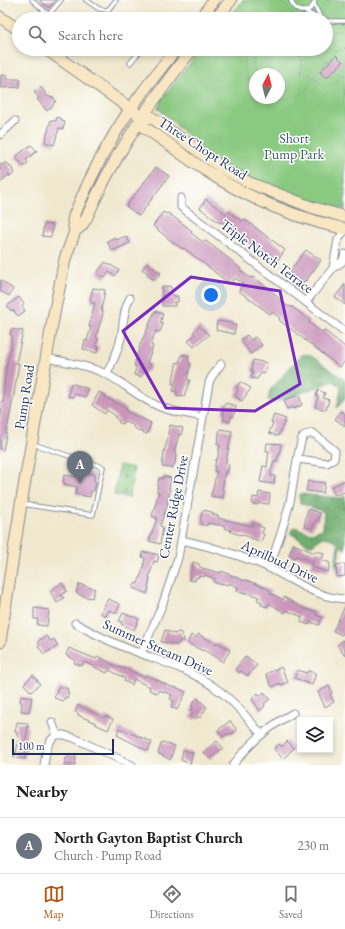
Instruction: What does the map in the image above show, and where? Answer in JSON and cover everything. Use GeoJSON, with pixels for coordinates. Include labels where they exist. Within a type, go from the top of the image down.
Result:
{"type":"FeatureCollection","features":[{"type":"Feature","properties":{"kind":"main road"},"geometry":{"type":"LineString","coordinates":[[205,12],[214,0]]}},
{"type":"Feature","properties":{"kind":"main road"},"geometry":{"type":"LineString","coordinates":[[222,12],[231,0]]}},
{"type":"Feature","properties":{"kind":"main road"},"geometry":{"type":"LineString","coordinates":[[0,17],[12,25]]}},
{"type":"Feature","properties":{"kind":"main road","name":"Three Chopt Road"},"geometry":{"type":"LineString","coordinates":[[56,56],[141,117],[145,128],[224,181],[267,204],[317,222],[345,230]]}},
{"type":"Feature","properties":{"kind":"main road","name":"Pump Road"},"geometry":{"type":"LineString","coordinates":[[0,642],[46,358],[62,274],[75,230],[73,221],[81,199],[109,144],[131,109],[171,56]]}},
{"type":"Feature","properties":{"kind":"main road","name":"Pump Road"},"geometry":{"type":"LineString","coordinates":[[75,230],[82,225],[86,219],[109,171],[141,117],[186,56]]}},
{"type":"Feature","properties":{"kind":"main road","name":"Three Chopt Road"},"geometry":{"type":"LineString","coordinates":[[141,117],[151,117],[222,168],[250,183],[311,207],[345,217]]}},
{"type":"Feature","properties":{"kind":"street"},"geometry":{"type":"LineString","coordinates":[[0,135],[15,121]]}},
{"type":"Feature","properties":{"kind":"street","name":"Triple Notch Terrace"},"geometry":{"type":"LineString","coordinates":[[181,198],[181,207],[345,332]]}},
{"type":"Feature","properties":{"kind":"street"},"geometry":{"type":"LineString","coordinates":[[333,268],[338,240],[345,230]]}},
{"type":"Feature","properties":{"kind":"street"},"geometry":{"type":"LineString","coordinates":[[306,302],[333,268],[342,262],[345,254]]}},
{"type":"Feature","properties":{"kind":"street"},"geometry":{"type":"LineString","coordinates":[[106,374],[116,355],[120,342],[124,309],[130,298]]}},
{"type":"Feature","properties":{"kind":"street"},"geometry":{"type":"LineString","coordinates":[[46,358],[80,365],[106,374],[158,406],[203,417]]}},
{"type":"Feature","properties":{"kind":"street","name":"Center Ridge Drive"},"geometry":{"type":"LineString","coordinates":[[141,654],[169,587],[182,540],[211,378],[220,364]]}},
{"type":"Feature","properties":{"kind":"street"},"geometry":{"type":"LineString","coordinates":[[269,568],[281,535],[290,501],[298,459],[302,438],[309,433],[313,433],[336,450],[334,459],[327,463],[298,459]]}},
{"type":"Feature","properties":{"kind":"street","name":"Aprilbud Drive"},"geometry":{"type":"LineString","coordinates":[[182,540],[227,551],[269,568],[321,594],[334,598],[345,599]]}},
{"type":"Feature","properties":{"kind":"street","name":"Summer Stream Drive"},"geometry":{"type":"LineString","coordinates":[[75,623],[141,654],[187,672],[214,686],[235,704],[261,734]]}},
{"type":"Feature","properties":{"kind":"street"},"geometry":{"type":"LineString","coordinates":[[234,765],[261,734],[280,720],[293,713]]}},
{"type":"Feature","properties":{"kind":"street"},"geometry":{"type":"LineString","coordinates":[[52,722],[56,735]]}},
{"type":"Feature","properties":{"kind":"street"},"geometry":{"type":"LineString","coordinates":[[44,765],[48,745],[56,735],[64,735],[74,738],[132,765]]}},
{"type":"Feature","properties":{"kind":"lane"},"geometry":{"type":"LineString","coordinates":[[32,0],[46,12]]}},
{"type":"Feature","properties":{"kind":"lane"},"geometry":{"type":"LineString","coordinates":[[52,12],[62,0]]}},
{"type":"Feature","properties":{"kind":"lane"},"geometry":{"type":"LineString","coordinates":[[86,0],[99,9],[108,10],[116,0]]}},
{"type":"Feature","properties":{"kind":"lane"},"geometry":{"type":"LineString","coordinates":[[292,0],[294,8],[301,11],[309,10],[314,2]]}},
{"type":"Feature","properties":{"kind":"lane"},"geometry":{"type":"LineString","coordinates":[[314,2],[318,12]]}},
{"type":"Feature","properties":{"kind":"lane"},"geometry":{"type":"LineString","coordinates":[[333,21],[345,20]]}},
{"type":"Feature","properties":{"kind":"lane"},"geometry":{"type":"LineString","coordinates":[[130,63],[136,56]]}},
{"type":"Feature","properties":{"kind":"lane"},"geometry":{"type":"LineString","coordinates":[[22,504],[93,515],[103,467],[32,443]]}},
{"type":"Feature","properties":{"kind":"path"},"geometry":{"type":"LineString","coordinates":[[333,31],[345,33]]}},
{"type":"Feature","properties":{"kind":"path"},"geometry":{"type":"LineString","coordinates":[[333,55],[345,48]]}},
{"type":"Feature","properties":{"kind":"path"},"geometry":{"type":"LineString","coordinates":[[246,56],[245,67],[248,79],[246,80],[249,84]]}},
{"type":"Feature","properties":{"kind":"path"},"geometry":{"type":"LineString","coordinates":[[254,68],[256,56]]}},
{"type":"Feature","properties":{"kind":"path"},"geometry":{"type":"LineString","coordinates":[[300,56],[301,70],[299,74],[319,83],[324,89],[344,76],[335,69]]}},
{"type":"Feature","properties":{"kind":"path"},"geometry":{"type":"LineString","coordinates":[[323,56],[328,61]]}},
{"type":"Feature","properties":{"kind":"path"},"geometry":{"type":"LineString","coordinates":[[285,99],[292,98],[304,92],[311,79],[332,56]]}},
{"type":"Feature","properties":{"kind":"highlighted area"},"geometry":{"type":"Polygon","coordinates":[[[191,277],[280,291],[300,384],[255,411],[166,408],[123,331],[191,277]]]}},
{"type":"Feature","properties":{"kind":"green space","name":"Short Pump Park"},"geometry":{"type":"Polygon","coordinates":[[[243,0],[345,0],[345,210],[314,201],[278,195],[222,168],[158,108],[162,99],[196,56],[333,56],[333,12],[234,12],[243,0]]]}},
{"type":"Feature","properties":{"kind":"green space"},"geometry":{"type":"Polygon","coordinates":[[[302,354],[310,355],[345,380],[345,398],[337,408],[341,388],[334,381],[272,403],[268,400],[270,390],[302,354]]]}},
{"type":"Feature","properties":{"kind":"green space"},"geometry":{"type":"Polygon","coordinates":[[[119,465],[134,468],[129,498],[114,495],[119,465]]]}},
{"type":"Feature","properties":{"kind":"green space"},"geometry":{"type":"Polygon","coordinates":[[[299,494],[341,498],[345,496],[345,550],[342,546],[340,547],[337,566],[335,566],[338,544],[335,541],[330,538],[323,537],[312,545],[309,545],[290,533],[294,527],[311,533],[323,529],[324,512],[300,503],[299,494]]]}},
{"type":"Feature","properties":{"kind":"building"},"geometry":{"type":"Polygon","coordinates":[[[39,0],[56,0],[49,8],[39,0]]]}},
{"type":"Feature","properties":{"kind":"building"},"geometry":{"type":"Polygon","coordinates":[[[336,55],[343,62],[326,78],[320,72],[336,55]]]}},
{"type":"Feature","properties":{"kind":"building"},"geometry":{"type":"Polygon","coordinates":[[[1,75],[7,75],[7,79],[20,79],[20,87],[0,88],[1,75]]]}},
{"type":"Feature","properties":{"kind":"building"},"geometry":{"type":"Polygon","coordinates":[[[41,87],[48,97],[53,97],[56,101],[47,111],[37,99],[39,98],[34,92],[41,87]]]}},
{"type":"Feature","properties":{"kind":"building"},"geometry":{"type":"Polygon","coordinates":[[[57,117],[65,122],[63,129],[59,128],[54,145],[45,142],[51,120],[56,121],[57,117]]]}},
{"type":"Feature","properties":{"kind":"building"},"geometry":{"type":"Polygon","coordinates":[[[31,145],[37,151],[28,158],[26,161],[28,163],[24,166],[15,157],[31,145]]]}},
{"type":"Feature","properties":{"kind":"building"},"geometry":{"type":"Polygon","coordinates":[[[6,162],[13,169],[12,170],[14,173],[10,177],[9,175],[6,177],[0,183],[0,163],[3,165],[6,162]]]}},
{"type":"Feature","properties":{"kind":"building"},"geometry":{"type":"Polygon","coordinates":[[[156,167],[169,176],[139,216],[126,206],[156,167]]]}},
{"type":"Feature","properties":{"kind":"building"},"geometry":{"type":"Polygon","coordinates":[[[206,199],[226,214],[228,211],[242,221],[244,219],[285,250],[275,264],[272,261],[271,263],[244,239],[243,240],[229,230],[230,228],[221,222],[220,223],[200,208],[206,199]]]}},
{"type":"Feature","properties":{"kind":"building"},"geometry":{"type":"Polygon","coordinates":[[[163,212],[168,213],[187,227],[192,231],[191,233],[203,242],[206,241],[232,261],[250,278],[253,277],[271,290],[284,304],[295,309],[310,321],[309,323],[322,332],[324,330],[345,347],[345,361],[340,367],[279,320],[280,318],[272,312],[270,314],[239,291],[243,284],[235,278],[230,284],[153,226],[163,212]]]}},
{"type":"Feature","properties":{"kind":"building"},"geometry":{"type":"Polygon","coordinates":[[[44,224],[53,225],[51,237],[42,236],[44,224]]]}},
{"type":"Feature","properties":{"kind":"building"},"geometry":{"type":"Polygon","coordinates":[[[126,236],[130,243],[112,251],[107,241],[115,237],[117,240],[126,236]]]}},
{"type":"Feature","properties":{"kind":"building"},"geometry":{"type":"Polygon","coordinates":[[[306,250],[321,260],[306,281],[305,280],[302,284],[288,273],[306,250]]]}},
{"type":"Feature","properties":{"kind":"building"},"geometry":{"type":"Polygon","coordinates":[[[105,262],[119,270],[115,276],[109,272],[105,278],[97,273],[105,262]]]}},
{"type":"Feature","properties":{"kind":"building"},"geometry":{"type":"Polygon","coordinates":[[[147,263],[161,273],[155,280],[149,277],[147,274],[148,273],[142,269],[147,263]]]}},
{"type":"Feature","properties":{"kind":"building"},"geometry":{"type":"Polygon","coordinates":[[[0,280],[13,289],[9,296],[0,291],[0,280]]]}},
{"type":"Feature","properties":{"kind":"building"},"geometry":{"type":"Polygon","coordinates":[[[345,284],[345,305],[335,297],[345,284]]]}},
{"type":"Feature","properties":{"kind":"building"},"geometry":{"type":"Polygon","coordinates":[[[162,287],[171,287],[172,295],[178,296],[178,302],[174,302],[175,306],[162,306],[162,287]]]}},
{"type":"Feature","properties":{"kind":"building"},"geometry":{"type":"Polygon","coordinates":[[[93,288],[105,290],[101,311],[103,311],[103,314],[96,337],[98,338],[96,346],[99,346],[97,353],[83,349],[91,327],[89,327],[95,303],[91,303],[90,299],[93,288]]]}},
{"type":"Feature","properties":{"kind":"building"},"geometry":{"type":"Polygon","coordinates":[[[19,297],[24,304],[22,306],[25,311],[18,316],[7,306],[19,297]]]}},
{"type":"Feature","properties":{"kind":"building"},"geometry":{"type":"Polygon","coordinates":[[[155,311],[163,314],[160,323],[163,324],[160,332],[156,331],[151,342],[151,345],[153,346],[147,363],[151,364],[148,372],[144,371],[141,377],[134,375],[136,366],[134,366],[142,339],[155,311]]]}},
{"type":"Feature","properties":{"kind":"building"},"geometry":{"type":"Polygon","coordinates":[[[217,321],[233,323],[232,325],[236,325],[234,334],[216,330],[217,321]]]}},
{"type":"Feature","properties":{"kind":"building"},"geometry":{"type":"Polygon","coordinates":[[[199,326],[209,335],[194,347],[188,341],[195,334],[193,332],[199,326]]]}},
{"type":"Feature","properties":{"kind":"building"},"geometry":{"type":"Polygon","coordinates":[[[11,329],[23,331],[16,363],[19,363],[3,450],[0,449],[0,421],[2,409],[0,408],[1,402],[3,402],[6,367],[12,343],[12,336],[10,335],[11,329]]]}},
{"type":"Feature","properties":{"kind":"building"},"geometry":{"type":"Polygon","coordinates":[[[247,335],[251,340],[255,337],[262,345],[251,354],[241,340],[247,335]]]}},
{"type":"Feature","properties":{"kind":"building"},"geometry":{"type":"Polygon","coordinates":[[[182,354],[189,356],[188,361],[191,364],[187,379],[190,380],[184,396],[176,395],[177,392],[173,391],[175,384],[172,384],[177,362],[179,363],[182,354]]]}},
{"type":"Feature","properties":{"kind":"building"},"geometry":{"type":"Polygon","coordinates":[[[253,360],[267,363],[264,374],[261,373],[257,379],[251,378],[253,372],[251,371],[253,360]]]}},
{"type":"Feature","properties":{"kind":"building"},"geometry":{"type":"Polygon","coordinates":[[[240,382],[251,388],[242,401],[235,396],[238,390],[236,388],[240,382]]]}},
{"type":"Feature","properties":{"kind":"building"},"geometry":{"type":"Polygon","coordinates":[[[71,383],[88,389],[86,397],[74,394],[73,397],[68,396],[71,383]]]}},
{"type":"Feature","properties":{"kind":"building"},"geometry":{"type":"Polygon","coordinates":[[[318,390],[325,393],[323,398],[329,400],[326,410],[315,407],[318,397],[316,396],[318,390]]]}},
{"type":"Feature","properties":{"kind":"building"},"geometry":{"type":"Polygon","coordinates":[[[99,392],[127,409],[126,411],[151,423],[147,434],[139,431],[125,421],[123,424],[118,422],[119,420],[115,418],[116,416],[107,410],[105,414],[92,405],[99,392]]]}},
{"type":"Feature","properties":{"kind":"building"},"geometry":{"type":"Polygon","coordinates":[[[299,395],[302,405],[293,409],[293,407],[287,409],[284,400],[299,395]]]}},
{"type":"Feature","properties":{"kind":"building"},"geometry":{"type":"Polygon","coordinates":[[[225,403],[236,406],[230,422],[223,420],[224,413],[222,413],[225,403]]]}},
{"type":"Feature","properties":{"kind":"building"},"geometry":{"type":"Polygon","coordinates":[[[341,411],[345,414],[345,426],[335,419],[341,411]]]}},
{"type":"Feature","properties":{"kind":"building"},"geometry":{"type":"Polygon","coordinates":[[[274,415],[286,419],[278,436],[269,433],[274,415]]]}},
{"type":"Feature","properties":{"kind":"building"},"geometry":{"type":"Polygon","coordinates":[[[170,425],[183,428],[181,435],[179,434],[174,453],[176,453],[173,468],[162,467],[170,425]]]}},
{"type":"Feature","properties":{"kind":"building"},"geometry":{"type":"Polygon","coordinates":[[[220,429],[232,431],[226,461],[226,464],[229,465],[227,473],[225,472],[222,490],[224,491],[223,498],[211,496],[217,471],[214,471],[220,445],[217,444],[220,429]]]}},
{"type":"Feature","properties":{"kind":"building"},"geometry":{"type":"Polygon","coordinates":[[[267,443],[281,444],[279,456],[277,461],[274,461],[271,472],[271,476],[275,476],[274,484],[260,482],[263,466],[267,467],[269,451],[266,451],[267,443]]]}},
{"type":"Feature","properties":{"kind":"building"},"geometry":{"type":"Polygon","coordinates":[[[80,471],[95,475],[94,481],[96,482],[94,491],[91,491],[90,497],[75,494],[77,487],[64,484],[65,483],[63,482],[64,475],[79,477],[80,471]]]}},
{"type":"Feature","properties":{"kind":"building"},"geometry":{"type":"Polygon","coordinates":[[[163,476],[171,478],[168,503],[160,526],[163,527],[160,544],[149,541],[157,518],[152,516],[159,492],[157,492],[157,490],[159,478],[163,479],[163,476]]]}},
{"type":"Feature","properties":{"kind":"building"},"geometry":{"type":"Polygon","coordinates":[[[345,480],[345,492],[335,495],[331,487],[345,480]]]}},
{"type":"Feature","properties":{"kind":"building"},"geometry":{"type":"Polygon","coordinates":[[[308,481],[325,483],[323,493],[306,491],[308,481]]]}},
{"type":"Feature","properties":{"kind":"building"},"geometry":{"type":"Polygon","coordinates":[[[259,492],[270,494],[269,504],[252,504],[253,497],[258,498],[259,492]]]}},
{"type":"Feature","properties":{"kind":"building"},"geometry":{"type":"Polygon","coordinates":[[[308,509],[320,513],[318,521],[316,520],[312,529],[304,526],[308,509]]]}},
{"type":"Feature","properties":{"kind":"building"},"geometry":{"type":"Polygon","coordinates":[[[203,510],[212,512],[212,514],[219,516],[218,518],[252,526],[253,523],[264,528],[262,533],[264,534],[261,542],[241,534],[234,533],[230,531],[231,530],[224,528],[225,526],[207,523],[207,526],[201,524],[203,510]]]}},
{"type":"Feature","properties":{"kind":"building"},"geometry":{"type":"Polygon","coordinates":[[[293,544],[315,553],[316,551],[324,553],[322,560],[330,563],[328,572],[311,567],[313,561],[296,556],[295,558],[289,556],[293,544]]]}},
{"type":"Feature","properties":{"kind":"building"},"geometry":{"type":"Polygon","coordinates":[[[143,552],[159,555],[157,562],[154,561],[149,577],[149,588],[147,594],[133,588],[135,583],[138,584],[143,569],[145,558],[142,557],[143,552]]]}},
{"type":"Feature","properties":{"kind":"building"},"geometry":{"type":"Polygon","coordinates":[[[193,562],[199,564],[202,568],[221,573],[222,571],[264,587],[271,591],[270,593],[283,600],[284,597],[306,610],[314,611],[317,613],[316,615],[322,617],[319,625],[310,622],[309,625],[301,622],[302,617],[286,610],[285,613],[269,603],[267,607],[261,605],[262,602],[257,600],[259,597],[237,591],[238,587],[228,583],[228,585],[222,583],[222,585],[214,582],[215,579],[205,575],[204,577],[198,576],[198,578],[195,578],[195,581],[189,580],[193,562]]]}},
{"type":"Feature","properties":{"kind":"building"},"geometry":{"type":"Polygon","coordinates":[[[345,564],[345,576],[337,577],[336,565],[345,564]]]}},
{"type":"Feature","properties":{"kind":"building"},"geometry":{"type":"Polygon","coordinates":[[[62,583],[67,591],[61,595],[64,598],[57,603],[50,591],[62,583]]]}},
{"type":"Feature","properties":{"kind":"building"},"geometry":{"type":"Polygon","coordinates":[[[79,584],[95,589],[92,598],[76,593],[79,584]]]}},
{"type":"Feature","properties":{"kind":"building"},"geometry":{"type":"Polygon","coordinates":[[[108,599],[120,604],[116,613],[109,610],[106,616],[100,613],[108,599]]]}},
{"type":"Feature","properties":{"kind":"building"},"geometry":{"type":"Polygon","coordinates":[[[345,606],[345,627],[342,635],[333,631],[345,606]]]}},
{"type":"Feature","properties":{"kind":"building"},"geometry":{"type":"Polygon","coordinates":[[[34,608],[49,610],[47,626],[37,625],[38,619],[34,619],[34,608]]]}},
{"type":"Feature","properties":{"kind":"building"},"geometry":{"type":"Polygon","coordinates":[[[123,613],[139,619],[134,630],[121,624],[122,622],[119,621],[123,613]]]}},
{"type":"Feature","properties":{"kind":"building"},"geometry":{"type":"Polygon","coordinates":[[[165,630],[175,634],[178,632],[181,633],[185,642],[180,640],[178,645],[161,642],[165,630]]]}},
{"type":"Feature","properties":{"kind":"building"},"geometry":{"type":"Polygon","coordinates":[[[198,634],[216,644],[217,642],[230,650],[223,662],[204,650],[203,651],[187,643],[191,635],[196,638],[198,634]]]}},
{"type":"Feature","properties":{"kind":"building"},"geometry":{"type":"Polygon","coordinates":[[[46,636],[51,641],[54,639],[58,646],[44,654],[38,646],[40,645],[38,641],[46,636]]]}},
{"type":"Feature","properties":{"kind":"building"},"geometry":{"type":"Polygon","coordinates":[[[343,640],[345,643],[345,656],[337,645],[343,640]]]}},
{"type":"Feature","properties":{"kind":"building"},"geometry":{"type":"Polygon","coordinates":[[[69,648],[96,659],[98,656],[119,668],[125,668],[144,677],[145,675],[151,677],[186,692],[177,710],[171,707],[174,701],[170,699],[172,695],[159,690],[157,693],[149,690],[150,687],[134,679],[132,685],[124,681],[125,678],[109,670],[107,673],[84,662],[82,666],[74,663],[75,660],[66,655],[69,648]]]}},
{"type":"Feature","properties":{"kind":"building"},"geometry":{"type":"Polygon","coordinates":[[[246,656],[257,665],[248,676],[235,669],[246,656]]]}},
{"type":"Feature","properties":{"kind":"building"},"geometry":{"type":"Polygon","coordinates":[[[281,667],[288,682],[281,685],[280,683],[272,687],[266,674],[281,667]]]}},
{"type":"Feature","properties":{"kind":"building"},"geometry":{"type":"Polygon","coordinates":[[[297,670],[307,673],[308,671],[316,673],[312,685],[295,678],[297,670]]]}},
{"type":"Feature","properties":{"kind":"building"},"geometry":{"type":"Polygon","coordinates":[[[33,675],[40,684],[31,692],[24,684],[33,675]]]}},
{"type":"Feature","properties":{"kind":"building"},"geometry":{"type":"Polygon","coordinates":[[[59,686],[68,689],[67,692],[69,693],[67,698],[65,697],[63,701],[54,698],[59,686]]]}},
{"type":"Feature","properties":{"kind":"building"},"geometry":{"type":"Polygon","coordinates":[[[329,686],[332,693],[330,694],[334,702],[325,707],[318,692],[329,686]]]}},
{"type":"Feature","properties":{"kind":"building"},"geometry":{"type":"Polygon","coordinates":[[[264,692],[270,699],[264,704],[265,706],[260,711],[252,699],[258,693],[260,696],[264,692]]]}},
{"type":"Feature","properties":{"kind":"building"},"geometry":{"type":"Polygon","coordinates":[[[21,696],[32,698],[29,712],[21,711],[21,696]]]}},
{"type":"Feature","properties":{"kind":"building"},"geometry":{"type":"Polygon","coordinates":[[[197,698],[207,707],[200,718],[198,716],[195,720],[190,717],[193,713],[190,711],[193,707],[191,706],[197,698]]]}},
{"type":"Feature","properties":{"kind":"building"},"geometry":{"type":"Polygon","coordinates":[[[78,705],[104,718],[105,716],[113,719],[108,730],[78,715],[79,714],[75,712],[78,705]]]}},
{"type":"Feature","properties":{"kind":"building"},"geometry":{"type":"Polygon","coordinates":[[[230,721],[237,730],[232,734],[227,734],[223,737],[218,730],[230,721]]]}},
{"type":"Feature","properties":{"kind":"building"},"geometry":{"type":"Polygon","coordinates":[[[17,722],[28,723],[25,759],[14,757],[19,737],[17,736],[17,732],[15,732],[17,722]]]}},
{"type":"Feature","properties":{"kind":"building"},"geometry":{"type":"Polygon","coordinates":[[[119,728],[152,742],[148,751],[117,735],[119,728]]]}},
{"type":"Feature","properties":{"kind":"building"},"geometry":{"type":"Polygon","coordinates":[[[217,741],[223,748],[210,759],[203,752],[217,741]]]}},
{"type":"Feature","properties":{"kind":"building"},"geometry":{"type":"Polygon","coordinates":[[[287,741],[294,748],[283,759],[274,749],[279,744],[282,747],[287,741]]]}},
{"type":"Feature","properties":{"kind":"building"},"geometry":{"type":"Polygon","coordinates":[[[162,742],[175,746],[170,760],[158,753],[162,742]]]}},
{"type":"Feature","properties":{"kind":"building"},"geometry":{"type":"Polygon","coordinates":[[[183,750],[193,753],[190,764],[181,760],[183,750]]]}},
{"type":"Feature","properties":{"kind":"building"},"geometry":{"type":"Polygon","coordinates":[[[69,754],[76,756],[75,765],[64,765],[69,754]]]}},
{"type":"Feature","properties":{"kind":"place","name":"North Gayton Baptist Church"},"geometry":{"type":"Point","coordinates":[80,484]}}]}
